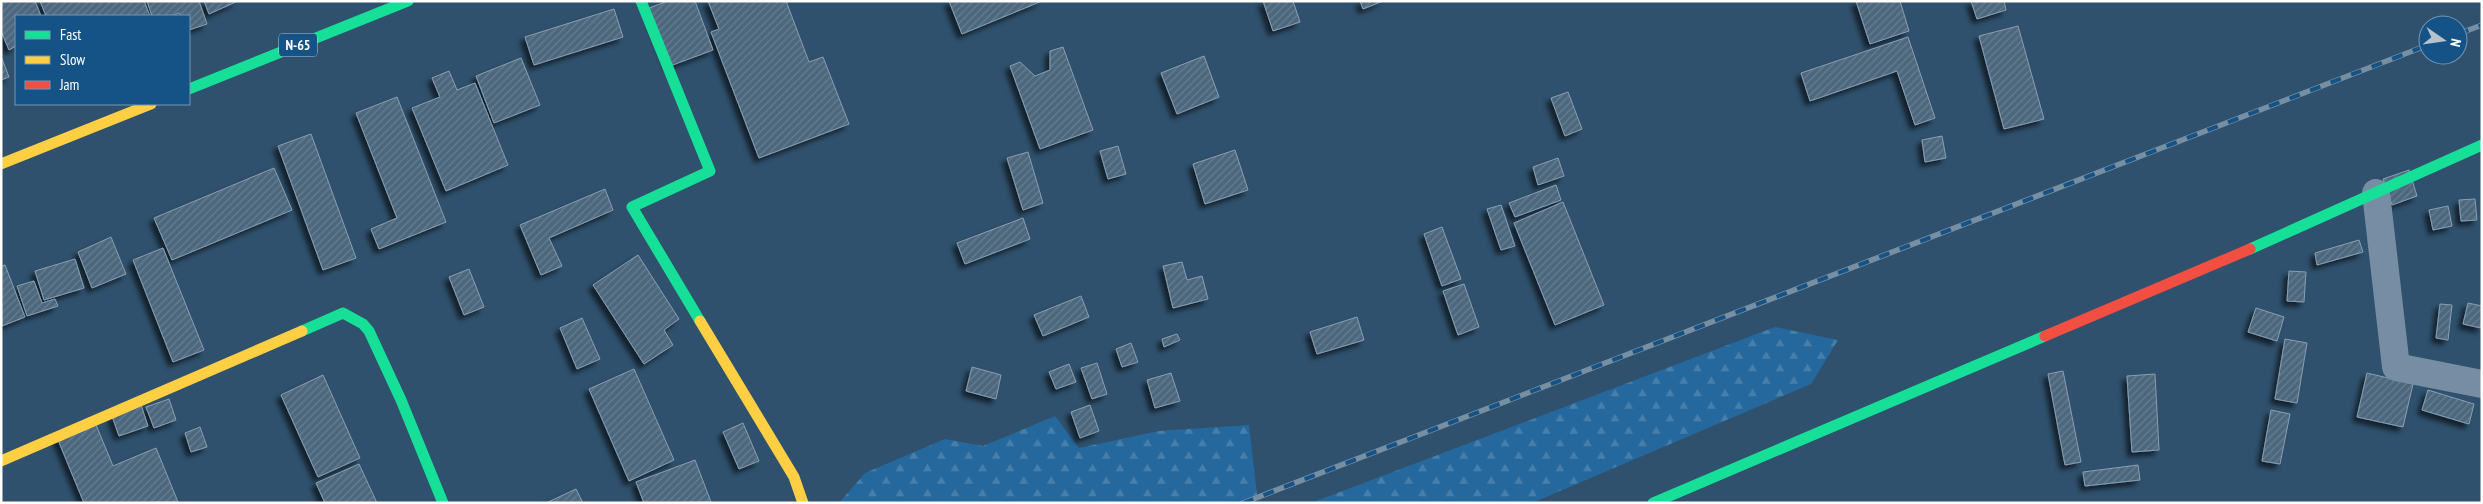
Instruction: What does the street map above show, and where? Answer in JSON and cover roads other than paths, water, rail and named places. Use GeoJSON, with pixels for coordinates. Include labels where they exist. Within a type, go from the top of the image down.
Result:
{"type":"FeatureCollection","features":[{"type":"Feature","properties":{"kind":"main road","name":"N-65"},"geometry":{"type":"LineString","coordinates":[[190,89],[408,1]]}},
{"type":"Feature","properties":{"kind":"main road"},"geometry":{"type":"LineString","coordinates":[[641,1],[710,171],[632,207],[794,477],[803,503]]}},
{"type":"Feature","properties":{"kind":"main road"},"geometry":{"type":"LineString","coordinates":[[1,164],[148,105]]}},
{"type":"Feature","properties":{"kind":"main road"},"geometry":{"type":"LineString","coordinates":[[1653,503],[2306,225],[2482,145]]}},
{"type":"Feature","properties":{"kind":"main road"},"geometry":{"type":"LineString","coordinates":[[1,461],[343,313],[363,324],[368,331],[401,400],[443,503]]}},
{"type":"Feature","properties":{"kind":"street"},"geometry":{"type":"LineString","coordinates":[[2376,193],[2396,367],[2482,384]]}},
{"type":"Feature","properties":{"kind":"railway"},"geometry":{"type":"LineString","coordinates":[[2468,30],[2482,25]]}},
{"type":"Feature","properties":{"kind":"railway"},"geometry":{"type":"LineString","coordinates":[[1243,503],[2418,49]]}}]}
